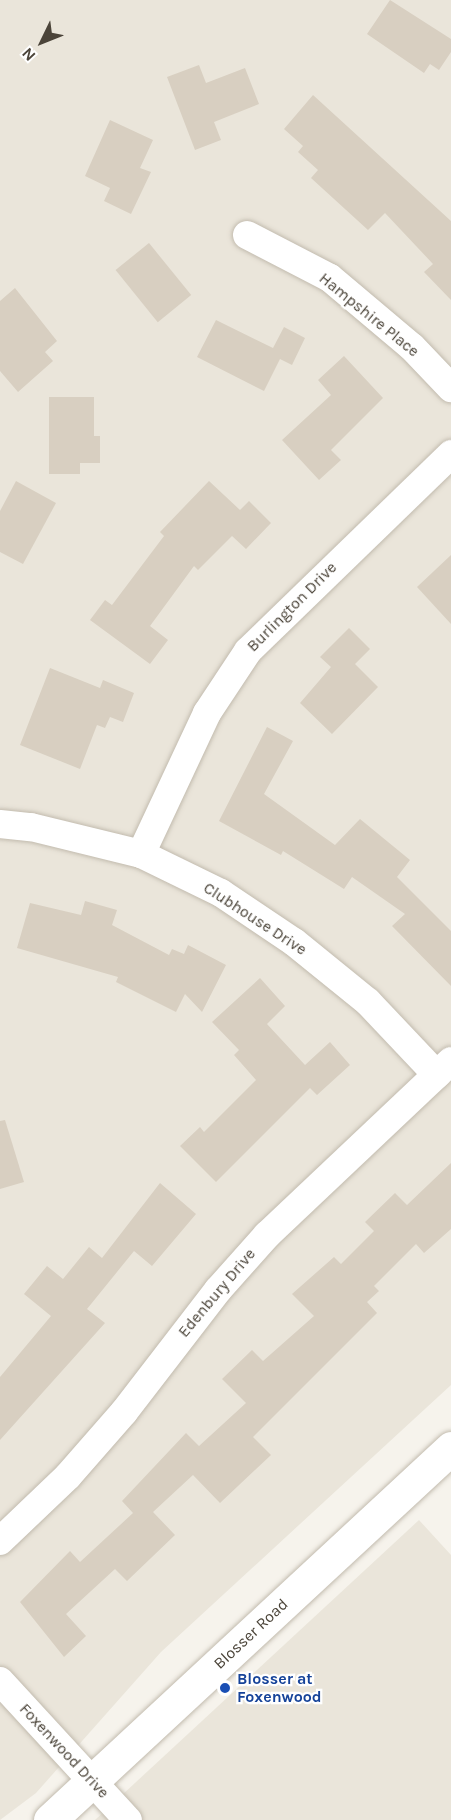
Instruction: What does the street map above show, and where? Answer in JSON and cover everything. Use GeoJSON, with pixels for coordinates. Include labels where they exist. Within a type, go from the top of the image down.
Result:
{"type":"FeatureCollection","features":[{"type":"Feature","properties":{"kind":"street","name":"Hampshire Place"},"geometry":{"type":"LineString","coordinates":[[248,235],[330,279],[412,347],[451,388]]}},
{"type":"Feature","properties":{"kind":"street","name":"Burlington Drive"},"geometry":{"type":"LineString","coordinates":[[141,854],[207,713],[248,651],[451,454]]}},
{"type":"Feature","properties":{"kind":"street","name":"Clubhouse Drive"},"geometry":{"type":"LineString","coordinates":[[0,824],[31,827],[141,854],[221,893],[294,942],[444,1068]]}},
{"type":"Feature","properties":{"kind":"street","name":"Edenbury Drive"},"geometry":{"type":"LineString","coordinates":[[0,1540],[68,1476],[124,1412],[218,1290],[267,1235],[444,1068]]}},
{"type":"Feature","properties":{"kind":"street","name":"Blosser Road"},"geometry":{"type":"LineString","coordinates":[[50,1820],[451,1448]]}},
{"type":"Feature","properties":{"kind":"street","name":"Foxenwood Drive"},"geometry":{"type":"LineString","coordinates":[[0,1682],[128,1820]]}},
{"type":"Feature","properties":{"kind":"shaded area"},"geometry":{"type":"Polygon","coordinates":[[[0,0],[451,0],[451,1385],[161,1652],[36,1793],[0,1820],[0,0]]]}},
{"type":"Feature","properties":{"kind":"shaded area"},"geometry":{"type":"Polygon","coordinates":[[[419,1520],[451,1555],[451,1820],[95,1820],[419,1520]]]}},
{"type":"Feature","properties":{"kind":"building"},"geometry":{"type":"Polygon","coordinates":[[[390,0],[451,39],[451,52],[439,70],[430,64],[424,73],[367,34],[390,0]]]}},
{"type":"Feature","properties":{"kind":"building"},"geometry":{"type":"Polygon","coordinates":[[[199,65],[206,83],[245,68],[259,104],[214,122],[221,140],[195,150],[167,77],[199,65]]]}},
{"type":"Feature","properties":{"kind":"building"},"geometry":{"type":"Polygon","coordinates":[[[313,95],[451,221],[451,300],[424,272],[433,264],[385,213],[368,230],[311,178],[318,170],[298,152],[303,146],[284,129],[313,95]]]}},
{"type":"Feature","properties":{"kind":"building"},"geometry":{"type":"Polygon","coordinates":[[[110,120],[153,140],[140,168],[151,172],[131,214],[104,201],[110,188],[85,176],[110,120]]]}},
{"type":"Feature","properties":{"kind":"building"},"geometry":{"type":"Polygon","coordinates":[[[149,243],[191,295],[158,322],[116,270],[149,243]]]}},
{"type":"Feature","properties":{"kind":"building"},"geometry":{"type":"Polygon","coordinates":[[[15,288],[57,341],[45,352],[53,361],[18,392],[0,371],[0,301],[15,288]]]}},
{"type":"Feature","properties":{"kind":"building"},"geometry":{"type":"Polygon","coordinates":[[[216,320],[273,348],[284,327],[305,338],[292,365],[280,359],[264,391],[197,357],[216,320]]]}},
{"type":"Feature","properties":{"kind":"building"},"geometry":{"type":"Polygon","coordinates":[[[344,356],[383,398],[331,450],[341,460],[319,480],[282,440],[331,395],[318,380],[344,356]]]}},
{"type":"Feature","properties":{"kind":"building"},"geometry":{"type":"Polygon","coordinates":[[[49,397],[94,397],[94,436],[100,436],[100,463],[80,463],[80,474],[49,474],[49,397]]]}},
{"type":"Feature","properties":{"kind":"building"},"geometry":{"type":"Polygon","coordinates":[[[16,481],[56,503],[23,564],[0,552],[0,511],[16,481]]]}},
{"type":"Feature","properties":{"kind":"building"},"geometry":{"type":"Polygon","coordinates":[[[209,481],[240,510],[249,501],[271,523],[246,549],[232,536],[198,570],[194,566],[150,626],[168,640],[150,664],[90,620],[105,600],[112,605],[164,536],[160,532],[209,481]]]}},
{"type":"Feature","properties":{"kind":"building"},"geometry":{"type":"Polygon","coordinates":[[[451,555],[451,624],[417,587],[451,555]]]}},
{"type":"Feature","properties":{"kind":"building"},"geometry":{"type":"Polygon","coordinates":[[[349,628],[370,649],[355,664],[378,687],[332,734],[300,703],[331,667],[320,657],[349,628]]]}},
{"type":"Feature","properties":{"kind":"building"},"geometry":{"type":"Polygon","coordinates":[[[50,668],[100,688],[103,680],[134,693],[123,722],[110,717],[105,728],[97,725],[80,769],[20,745],[50,668]]]}},
{"type":"Feature","properties":{"kind":"building"},"geometry":{"type":"Polygon","coordinates":[[[267,727],[293,741],[264,794],[335,845],[360,819],[410,860],[397,877],[451,931],[451,986],[392,926],[405,914],[352,877],[344,889],[283,851],[281,855],[219,821],[267,727]]]}},
{"type":"Feature","properties":{"kind":"building"},"geometry":{"type":"Polygon","coordinates":[[[85,901],[117,910],[112,925],[169,955],[172,949],[184,954],[188,945],[226,965],[202,1012],[185,994],[176,1012],[116,982],[118,977],[17,948],[30,903],[81,915],[85,901]]]}},
{"type":"Feature","properties":{"kind":"building"},"geometry":{"type":"Polygon","coordinates":[[[260,978],[285,1006],[267,1024],[305,1065],[330,1042],[350,1065],[317,1095],[310,1088],[216,1182],[180,1146],[200,1127],[204,1132],[256,1080],[234,1055],[239,1050],[212,1022],[260,978]]]}},
{"type":"Feature","properties":{"kind":"building"},"geometry":{"type":"Polygon","coordinates":[[[5,1120],[24,1182],[0,1189],[0,1121],[5,1120]]]}},
{"type":"Feature","properties":{"kind":"building"},"geometry":{"type":"Polygon","coordinates":[[[451,1163],[451,1229],[424,1253],[416,1244],[374,1286],[379,1291],[367,1302],[377,1313],[253,1437],[271,1455],[220,1503],[193,1475],[153,1512],[175,1535],[127,1581],[115,1569],[66,1614],[86,1636],[64,1657],[20,1602],[70,1551],[80,1562],[133,1513],[122,1501],[186,1433],[199,1446],[246,1403],[222,1379],[252,1350],[263,1361],[314,1316],[292,1294],[334,1257],[341,1264],[374,1231],[365,1222],[395,1193],[407,1205],[451,1163]]]}},
{"type":"Feature","properties":{"kind":"building"},"geometry":{"type":"Polygon","coordinates":[[[160,1183],[196,1214],[152,1266],[134,1251],[87,1309],[105,1323],[0,1440],[0,1377],[51,1316],[24,1294],[47,1266],[63,1279],[89,1247],[102,1258],[160,1183]]]}},
{"type":"Feature","properties":{"kind":"place","name":"Blosser at Foxenwood"},"geometry":{"type":"Point","coordinates":[225,1688]}}]}
